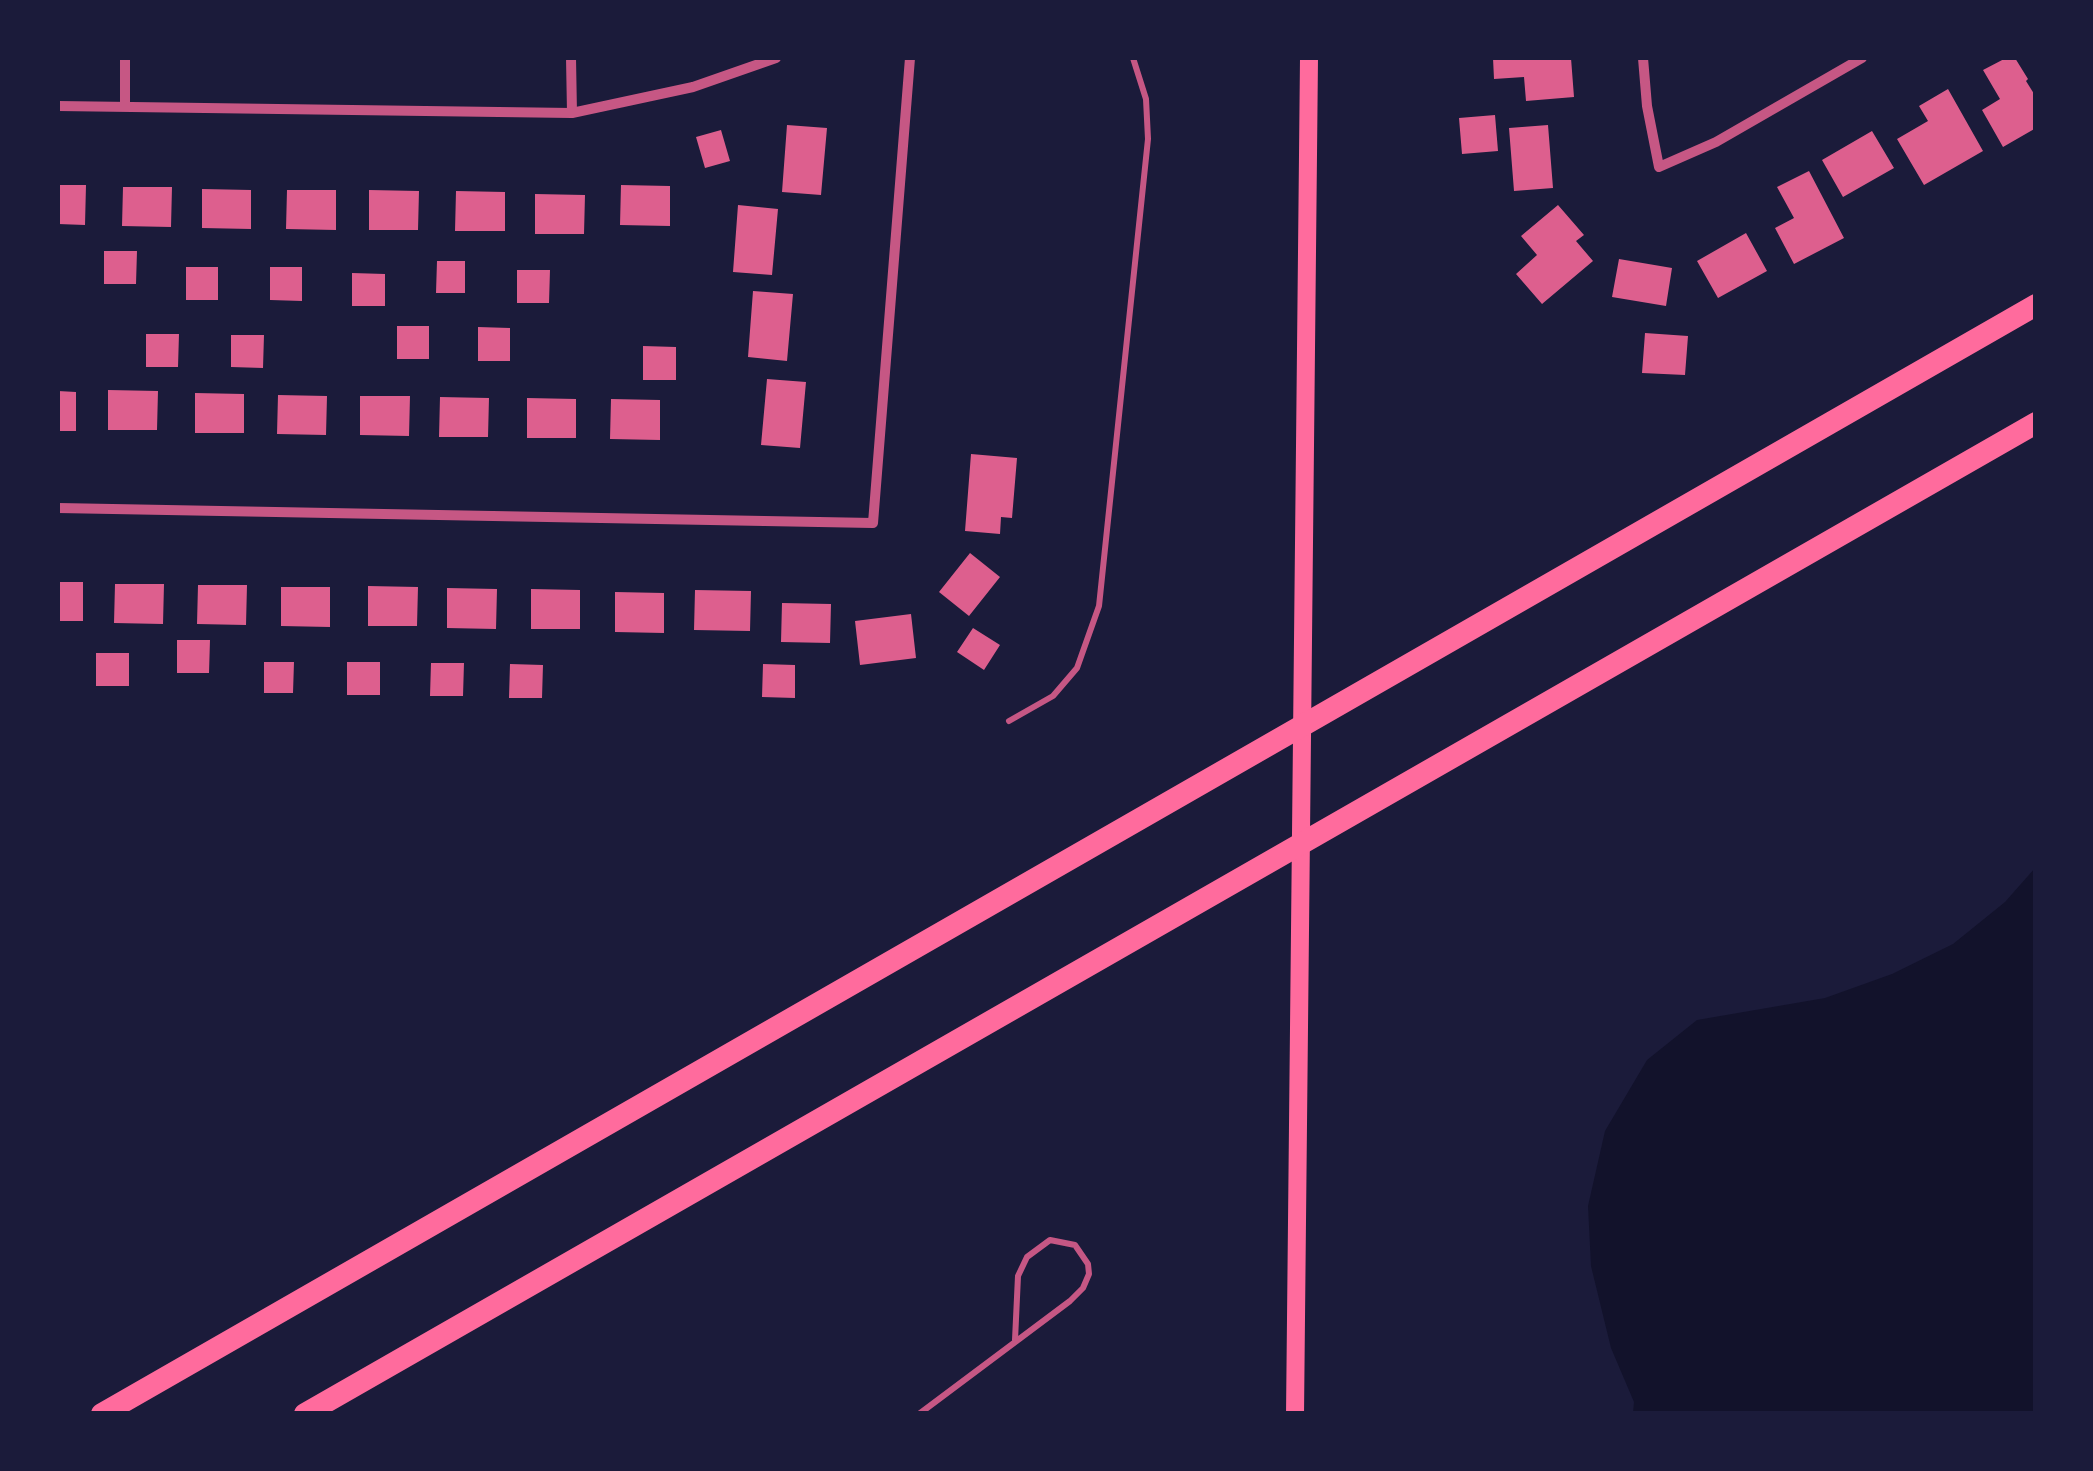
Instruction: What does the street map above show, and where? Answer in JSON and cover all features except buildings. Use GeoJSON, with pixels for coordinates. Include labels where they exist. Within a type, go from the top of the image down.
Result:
{"type":"FeatureCollection","features":[{"type":"Feature","properties":{"kind":"highway"},"geometry":{"type":"LineString","coordinates":[[102,1414],[2036,306]]}},
{"type":"Feature","properties":{"kind":"highway"},"geometry":{"type":"LineString","coordinates":[[305,1414],[2036,423]]}},
{"type":"Feature","properties":{"kind":"main road"},"geometry":{"type":"LineString","coordinates":[[1294,1414],[1309,58]]}},
{"type":"Feature","properties":{"kind":"street"},"geometry":{"type":"LineString","coordinates":[[125,58],[125,107]]}},
{"type":"Feature","properties":{"kind":"street"},"geometry":{"type":"LineString","coordinates":[[572,58],[572,113]]}},
{"type":"Feature","properties":{"kind":"street"},"geometry":{"type":"LineString","coordinates":[[58,106],[572,113],[693,87],[776,58]]}},
{"type":"Feature","properties":{"kind":"street"},"geometry":{"type":"LineString","coordinates":[[58,508],[872,523],[910,58]]}},
{"type":"Feature","properties":{"kind":"street"},"geometry":{"type":"LineString","coordinates":[[1644,58],[1659,168],[1716,142],[1862,58]]}},
{"type":"Feature","properties":{"kind":"lane"},"geometry":{"type":"LineString","coordinates":[[1009,721],[1054,696],[1076,668],[1099,606],[1148,139],[1146,99],[1133,58]]}},
{"type":"Feature","properties":{"kind":"lane"},"geometry":{"type":"LineString","coordinates":[[919,1414],[1070,1301],[1089,1274],[1088,1264],[1075,1246],[1050,1240],[1027,1257],[1018,1276],[1015,1340]]}},
{"type":"Feature","properties":{"kind":"shaded area"},"geometry":{"type":"Polygon","coordinates":[[[2035,868],[2035,1413],[1633,1413],[1634,1402],[1611,1348],[1591,1266],[1588,1206],[1605,1131],[1647,1060],[1697,1020],[1825,998],[1892,974],[1953,944],[2005,902],[2035,868]]]}}]}
